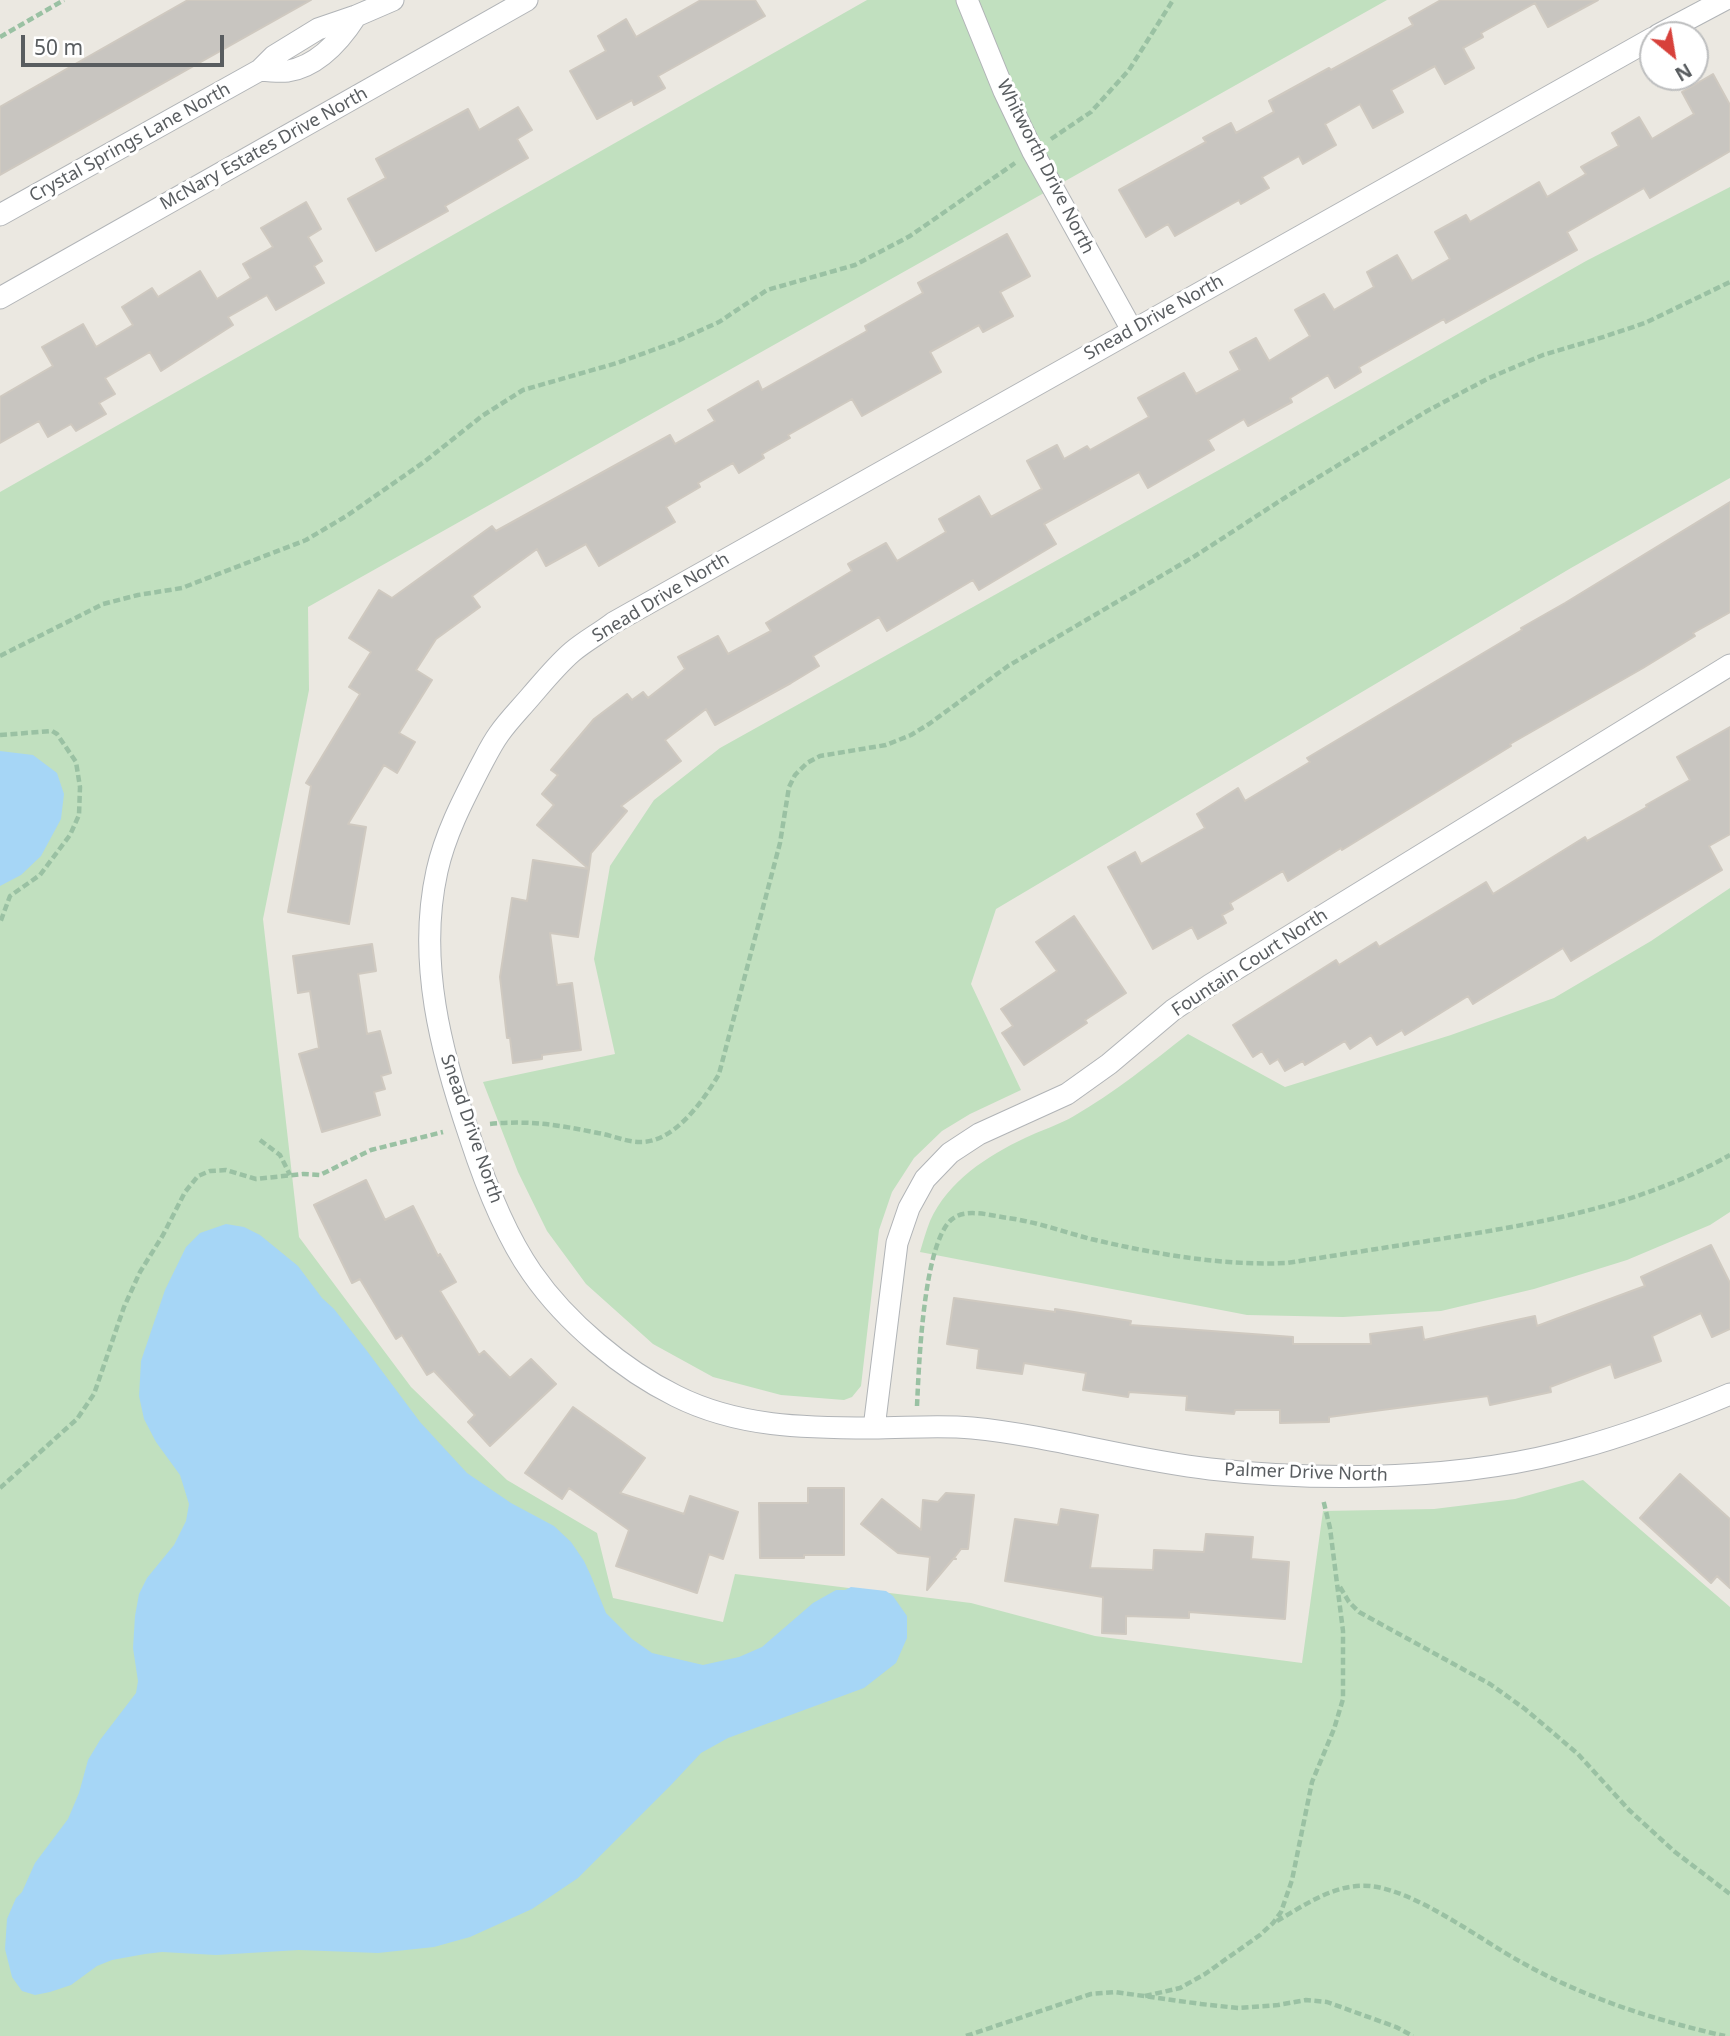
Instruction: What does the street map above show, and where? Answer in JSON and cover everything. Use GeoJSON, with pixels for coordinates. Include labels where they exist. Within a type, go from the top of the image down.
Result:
{"type":"FeatureCollection","features":[{"type":"Feature","properties":{"kind":"street","name":"Crystal Springs Lane North"},"geometry":{"type":"LineString","coordinates":[[0,215],[260,70],[274,56],[318,29],[393,0]]}},
{"type":"Feature","properties":{"kind":"street","name":"McNary Estates Drive North"},"geometry":{"type":"LineString","coordinates":[[0,298],[527,0]]}},
{"type":"Feature","properties":{"kind":"street","name":"Whitworth Drive North"},"geometry":{"type":"LineString","coordinates":[[967,0],[1004,91],[1033,152],[1132,330]]}},
{"type":"Feature","properties":{"kind":"street"},"geometry":{"type":"LineString","coordinates":[[1684,21],[1724,0]]}},
{"type":"Feature","properties":{"kind":"street","name":"Snead Drive North"},"geometry":{"type":"LineString","coordinates":[[873,1428],[782,1426],[721,1414],[675,1396],[630,1368],[587,1336],[557,1305],[531,1272],[481,1170],[466,1126],[437,1024],[431,974],[430,926],[437,871],[455,814],[496,737],[571,653],[613,623],[1639,46]]}},
{"type":"Feature","properties":{"kind":"street","name":"Fountain Court North"},"geometry":{"type":"LineString","coordinates":[[873,1428],[897,1243],[909,1208],[925,1179],[950,1153],[979,1134],[1067,1094],[1110,1064],[1173,1010],[1210,985],[1730,665]]}},
{"type":"Feature","properties":{"kind":"street","name":"Palmer Drive North"},"geometry":{"type":"LineString","coordinates":[[873,1428],[970,1428],[1032,1436],[1129,1457],[1212,1469],[1312,1476],[1406,1475],[1489,1467],[1575,1450],[1665,1421],[1730,1394]]}},
{"type":"Feature","properties":{"kind":"path"},"geometry":{"type":"LineString","coordinates":[[0,37],[64,0]]}},
{"type":"Feature","properties":{"kind":"path"},"geometry":{"type":"LineString","coordinates":[[0,656],[103,604],[182,588],[306,540],[359,507],[424,462],[482,416],[523,390],[581,375],[675,342],[719,322],[767,290],[855,265],[911,236],[1091,111],[1129,70],[1173,0]]}},
{"type":"Feature","properties":{"kind":"path"},"geometry":{"type":"LineString","coordinates":[[0,1488],[77,1419],[94,1394],[124,1307],[140,1272],[185,1192],[198,1177],[210,1171],[226,1170],[256,1179],[320,1175],[370,1150],[394,1143],[466,1126],[520,1121],[560,1125],[640,1142],[665,1135],[706,1096],[719,1074],[780,843],[789,787],[795,775],[807,763],[820,756],[886,745],[911,735],[1008,666],[1195,556],[1427,411],[1489,378],[1543,355],[1645,323],[1730,282]]}},
{"type":"Feature","properties":{"kind":"path"},"geometry":{"type":"LineString","coordinates":[[0,735],[52,731],[57,734],[76,762],[80,787],[79,815],[69,835],[40,875],[10,896],[0,923]]}},
{"type":"Feature","properties":{"kind":"path"},"geometry":{"type":"LineString","coordinates":[[260,1140],[280,1155],[290,1176]]}},
{"type":"Feature","properties":{"kind":"path"},"geometry":{"type":"LineString","coordinates":[[917,1407],[922,1334],[933,1255],[950,1220],[962,1214],[1021,1220],[1151,1251],[1255,1265],[1287,1263],[1493,1231],[1598,1209],[1675,1183],[1730,1155]]}},
{"type":"Feature","properties":{"kind":"path"},"geometry":{"type":"LineString","coordinates":[[1273,1923],[1281,1912],[1293,1880],[1312,1782],[1343,1699],[1343,1631],[1325,1502]]}},
{"type":"Feature","properties":{"kind":"path"},"geometry":{"type":"LineString","coordinates":[[1338,1583],[1349,1602],[1359,1612],[1490,1684],[1525,1709],[1578,1754],[1629,1810],[1675,1853],[1730,1894]]}},
{"type":"Feature","properties":{"kind":"path"},"geometry":{"type":"LineString","coordinates":[[1145,1996],[1180,1987],[1205,1974],[1234,1955],[1273,1923],[1316,1898],[1344,1888],[1370,1886],[1418,1901],[1523,1963],[1593,1996],[1635,2013],[1725,2036]]}},
{"type":"Feature","properties":{"kind":"path"},"geometry":{"type":"LineString","coordinates":[[966,2036],[1091,1994],[1115,1992],[1238,2008],[1306,2000],[1327,2002],[1396,2027],[1413,2036]]}},
{"type":"Feature","properties":{"kind":"green space"},"geometry":{"type":"Polygon","coordinates":[[[867,0],[1387,0],[308,607],[309,690],[263,919],[299,1237],[411,1387],[507,1480],[597,1533],[613,1598],[723,1622],[735,1574],[971,1603],[1095,1636],[1302,1663],[1323,1511],[1434,1509],[1515,1499],[1583,1480],[1730,1607],[1730,2036],[0,2036],[0,492],[867,0]]]}},
{"type":"Feature","properties":{"kind":"green space"},"geometry":{"type":"Polygon","coordinates":[[[1730,187],[1730,478],[1571,568],[996,909],[971,984],[1021,1090],[970,1114],[942,1131],[914,1158],[892,1192],[879,1230],[861,1386],[852,1397],[844,1400],[781,1395],[713,1377],[653,1344],[586,1284],[547,1231],[518,1172],[483,1082],[615,1054],[594,959],[610,866],[654,800],[720,748],[1235,461],[1586,261],[1730,187]]]}},
{"type":"Feature","properties":{"kind":"green space"},"geometry":{"type":"Polygon","coordinates":[[[1730,888],[1730,1212],[1710,1225],[1627,1260],[1534,1289],[1441,1311],[1343,1317],[1247,1315],[920,1252],[930,1221],[938,1207],[970,1171],[1011,1145],[1089,1107],[1188,1034],[1285,1087],[1451,1035],[1554,998],[1651,941],[1730,888]]]}},
{"type":"Feature","properties":{"kind":"water"},"geometry":{"type":"Polygon","coordinates":[[[0,751],[33,755],[57,773],[64,794],[61,819],[41,856],[21,875],[0,886],[0,751]]]}},
{"type":"Feature","properties":{"kind":"water"},"geometry":{"type":"Polygon","coordinates":[[[226,1224],[244,1227],[260,1235],[298,1266],[420,1422],[467,1473],[511,1503],[554,1526],[571,1542],[584,1561],[606,1613],[632,1639],[652,1653],[703,1665],[739,1657],[762,1647],[813,1603],[836,1590],[851,1587],[886,1591],[893,1596],[907,1616],[907,1638],[896,1663],[864,1688],[728,1738],[701,1753],[578,1878],[532,1909],[470,1937],[434,1947],[378,1953],[299,1950],[216,1955],[162,1952],[145,1954],[112,1960],[97,1966],[71,1985],[50,1992],[35,1995],[22,1991],[12,1977],[5,1949],[7,1919],[35,1863],[68,1819],[88,1760],[136,1693],[138,1681],[133,1648],[139,1594],[147,1578],[174,1545],[186,1521],[189,1504],[180,1475],[156,1442],[144,1419],[139,1396],[141,1361],[165,1290],[186,1247],[200,1233],[226,1224]]]}},
{"type":"Feature","properties":{"kind":"building"},"geometry":{"type":"Polygon","coordinates":[[[188,0],[311,0],[0,175],[0,107],[188,0]]]}},
{"type":"Feature","properties":{"kind":"building"},"geometry":{"type":"Polygon","coordinates":[[[701,0],[755,0],[765,16],[658,76],[665,88],[634,105],[632,100],[597,119],[570,71],[606,51],[598,36],[626,19],[636,37],[701,0]]]}},
{"type":"Feature","properties":{"kind":"building"},"geometry":{"type":"Polygon","coordinates":[[[1441,0],[1598,0],[1548,27],[1535,3],[1481,33],[1483,37],[1463,48],[1474,68],[1445,84],[1435,66],[1391,90],[1403,112],[1373,128],[1360,104],[1325,124],[1336,145],[1303,164],[1299,156],[1262,177],[1269,188],[1241,204],[1239,200],[1175,236],[1168,224],[1146,237],[1119,190],[1206,142],[1203,138],[1231,123],[1236,133],[1274,112],[1269,101],[1413,25],[1409,18],[1441,0]]]}},
{"type":"Feature","properties":{"kind":"building"},"geometry":{"type":"Polygon","coordinates":[[[1713,74],[1730,105],[1730,151],[1650,198],[1644,188],[1567,232],[1577,250],[1446,323],[1444,319],[1359,367],[1361,372],[1335,388],[1328,375],[1290,398],[1292,402],[1248,426],[1244,419],[1208,440],[1214,450],[1148,488],[1139,472],[1044,524],[1056,544],[979,590],[973,580],[887,631],[879,617],[813,656],[819,666],[715,725],[706,709],[665,740],[681,761],[621,806],[627,811],[591,853],[589,869],[537,825],[554,805],[542,794],[558,775],[551,770],[594,719],[627,694],[632,700],[643,692],[648,698],[685,669],[678,657],[718,636],[728,654],[771,631],[766,623],[852,571],[848,564],[886,543],[897,561],[946,532],[939,519],[979,496],[991,517],[1042,489],[1027,461],[1057,445],[1064,459],[1087,446],[1090,450],[1149,417],[1138,398],[1184,373],[1196,394],[1240,370],[1230,352],[1256,338],[1269,361],[1310,336],[1295,310],[1324,294],[1334,310],[1374,287],[1367,272],[1397,255],[1412,281],[1450,259],[1435,232],[1466,215],[1470,222],[1539,182],[1547,197],[1586,174],[1581,167],[1619,146],[1612,133],[1639,117],[1652,139],[1694,114],[1682,92],[1709,91],[1709,76],[1713,74]]]}},
{"type":"Feature","properties":{"kind":"building"},"geometry":{"type":"Polygon","coordinates":[[[518,107],[532,130],[517,139],[528,158],[445,206],[448,211],[376,251],[348,199],[386,178],[376,159],[468,109],[479,130],[518,107]]]}},
{"type":"Feature","properties":{"kind":"building"},"geometry":{"type":"Polygon","coordinates":[[[306,202],[321,229],[308,237],[322,261],[314,266],[324,283],[276,310],[267,295],[228,317],[233,325],[161,371],[150,352],[105,378],[115,394],[99,403],[106,414],[76,431],[71,424],[48,437],[39,421],[0,443],[0,397],[53,366],[42,347],[83,324],[96,347],[133,325],[122,307],[152,288],[158,297],[200,271],[217,299],[251,278],[243,264],[273,247],[261,228],[306,202]]]}},
{"type":"Feature","properties":{"kind":"building"},"geometry":{"type":"Polygon","coordinates":[[[1007,234],[1030,276],[1000,292],[1013,316],[983,332],[979,325],[930,352],[941,372],[862,416],[852,399],[788,435],[790,438],[762,454],[764,458],[739,473],[733,463],[698,483],[700,487],[666,507],[675,522],[599,566],[586,544],[546,566],[537,549],[472,596],[480,607],[436,639],[416,670],[432,680],[399,733],[415,742],[397,773],[384,765],[348,824],[366,827],[349,924],[288,912],[311,786],[306,783],[360,694],[349,687],[371,652],[349,638],[379,590],[392,598],[492,526],[496,531],[670,435],[675,444],[715,421],[708,410],[758,381],[762,390],[867,331],[865,326],[923,293],[918,283],[1007,234]]]}},
{"type":"Feature","properties":{"kind":"building"},"geometry":{"type":"Polygon","coordinates":[[[1730,502],[1730,612],[1693,633],[1695,636],[1643,668],[1510,744],[1511,746],[1342,850],[1341,848],[1288,881],[1283,871],[1230,903],[1233,909],[1222,915],[1226,923],[1198,939],[1192,927],[1153,949],[1108,867],[1135,852],[1141,864],[1205,828],[1197,814],[1238,788],[1245,801],[1310,762],[1307,758],[1730,502]]]}},
{"type":"Feature","properties":{"kind":"building"},"geometry":{"type":"Polygon","coordinates":[[[1730,727],[1730,834],[1709,846],[1722,870],[1571,961],[1563,948],[1473,1004],[1468,996],[1405,1035],[1402,1030],[1377,1045],[1371,1035],[1350,1049],[1345,1041],[1305,1065],[1303,1061],[1285,1071],[1278,1059],[1270,1064],[1262,1051],[1253,1057],[1233,1025],[1336,960],[1339,965],[1376,942],[1379,947],[1486,882],[1493,894],[1585,837],[1587,841],[1647,807],[1646,805],[1690,780],[1677,757],[1730,727]]]}},
{"type":"Feature","properties":{"kind":"building"},"geometry":{"type":"Polygon","coordinates":[[[533,860],[589,869],[578,937],[550,933],[557,985],[572,983],[581,1050],[542,1055],[542,1059],[513,1063],[510,1038],[507,1038],[500,977],[512,898],[527,901],[533,860]]]}},
{"type":"Feature","properties":{"kind":"building"},"geometry":{"type":"Polygon","coordinates":[[[1074,916],[1126,993],[1024,1065],[1002,1033],[1013,1026],[1001,1009],[1057,971],[1036,942],[1074,916]]]}},
{"type":"Feature","properties":{"kind":"building"},"geometry":{"type":"Polygon","coordinates":[[[372,944],[376,971],[358,974],[367,1034],[380,1031],[391,1073],[381,1076],[385,1089],[374,1092],[380,1115],[322,1132],[299,1054],[319,1048],[310,991],[298,993],[293,956],[372,944]]]}},
{"type":"Feature","properties":{"kind":"building"},"geometry":{"type":"Polygon","coordinates":[[[366,1180],[385,1220],[413,1206],[438,1256],[440,1254],[456,1282],[440,1291],[479,1355],[484,1351],[510,1378],[531,1359],[556,1384],[490,1446],[468,1422],[475,1415],[434,1371],[427,1375],[402,1335],[396,1339],[360,1279],[352,1283],[314,1205],[366,1180]]]}},
{"type":"Feature","properties":{"kind":"building"},"geometry":{"type":"Polygon","coordinates":[[[1711,1245],[1730,1283],[1730,1329],[1712,1337],[1701,1313],[1652,1336],[1661,1361],[1615,1378],[1611,1364],[1550,1387],[1551,1392],[1490,1405],[1488,1396],[1329,1417],[1329,1422],[1280,1423],[1280,1410],[1235,1410],[1234,1414],[1186,1410],[1187,1396],[1129,1392],[1128,1397],[1083,1390],[1086,1373],[1024,1363],[1022,1374],[977,1368],[979,1349],[947,1344],[954,1298],[1055,1312],[1055,1309],[1131,1321],[1130,1325],[1293,1337],[1293,1344],[1371,1344],[1370,1334],[1422,1327],[1424,1340],[1535,1316],[1537,1326],[1645,1286],[1641,1277],[1711,1245]]]}},
{"type":"Feature","properties":{"kind":"building"},"geometry":{"type":"Polygon","coordinates":[[[573,1407],[645,1458],[620,1493],[684,1514],[690,1496],[738,1512],[723,1559],[709,1554],[697,1593],[616,1566],[629,1530],[569,1488],[562,1499],[525,1473],[573,1407]]]}},
{"type":"Feature","properties":{"kind":"building"},"geometry":{"type":"Polygon","coordinates":[[[1680,1474],[1730,1519],[1730,1588],[1717,1576],[1711,1583],[1640,1518],[1680,1474]]]}},
{"type":"Feature","properties":{"kind":"building"},"geometry":{"type":"Polygon","coordinates":[[[808,1488],[844,1488],[844,1555],[760,1558],[759,1503],[808,1503],[808,1488]]]}},
{"type":"Feature","properties":{"kind":"building"},"geometry":{"type":"Polygon","coordinates":[[[946,1493],[974,1495],[968,1549],[961,1549],[954,1558],[956,1559],[953,1559],[927,1590],[930,1557],[898,1553],[861,1524],[882,1499],[921,1530],[923,1500],[938,1502],[946,1493]]]}},
{"type":"Feature","properties":{"kind":"building"},"geometry":{"type":"Polygon","coordinates":[[[1061,1509],[1098,1515],[1090,1568],[1153,1570],[1154,1550],[1204,1552],[1206,1534],[1253,1537],[1251,1559],[1289,1562],[1285,1619],[1189,1612],[1189,1618],[1126,1616],[1126,1634],[1102,1633],[1103,1597],[1005,1581],[1015,1519],[1058,1525],[1061,1509]]]}}]}
